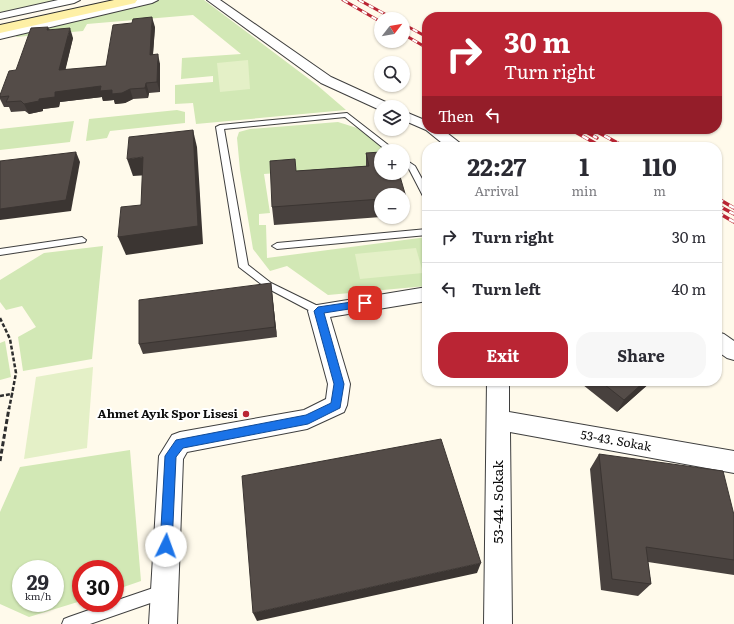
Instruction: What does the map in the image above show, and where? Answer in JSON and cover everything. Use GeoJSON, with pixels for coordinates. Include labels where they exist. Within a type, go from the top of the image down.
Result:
{"type":"FeatureCollection","features":[{"type":"Feature","properties":{"kind":"street"},"geometry":{"type":"LineString","coordinates":[[0,16],[74,0]]}},
{"type":"Feature","properties":{"kind":"street"},"geometry":{"type":"LineString","coordinates":[[0,22],[101,0]]}},
{"type":"Feature","properties":{"kind":"street"},"geometry":{"type":"LineString","coordinates":[[0,29],[131,0]]}},
{"type":"Feature","properties":{"kind":"street"},"geometry":{"type":"LineString","coordinates":[[0,35],[152,0]]}},
{"type":"Feature","properties":{"kind":"street"},"geometry":{"type":"LineString","coordinates":[[213,0],[326,80],[374,102]]}},
{"type":"Feature","properties":{"kind":"street"},"geometry":{"type":"LineString","coordinates":[[410,118],[422,124]]}},
{"type":"Feature","properties":{"kind":"street"},"geometry":{"type":"LineString","coordinates":[[440,134],[450,142]]}},
{"type":"Feature","properties":{"kind":"street"},"geometry":{"type":"LineString","coordinates":[[162,624],[171,456],[180,443],[308,420],[336,405],[339,384],[318,311],[422,295]]}},
{"type":"Feature","properties":{"kind":"street"},"geometry":{"type":"LineString","coordinates":[[722,344],[734,352]]}},
{"type":"Feature","properties":{"kind":"street","name":"53-44. Sokak"},"geometry":{"type":"LineString","coordinates":[[498,386],[498,624]]}},
{"type":"Feature","properties":{"kind":"street","name":"53-43. Sokak"},"geometry":{"type":"LineString","coordinates":[[498,420],[734,462]]}},
{"type":"Feature","properties":{"kind":"lane"},"geometry":{"type":"LineString","coordinates":[[318,311],[268,285],[244,267],[220,127],[347,115],[383,144]]}},
{"type":"Feature","properties":{"kind":"lane"},"geometry":{"type":"LineString","coordinates":[[410,165],[422,187]]}},
{"type":"Feature","properties":{"kind":"lane"},"geometry":{"type":"LineString","coordinates":[[277,246],[422,232]]}},
{"type":"Feature","properties":{"kind":"lane"},"geometry":{"type":"LineString","coordinates":[[0,252],[82,240]]}},
{"type":"Feature","properties":{"kind":"lane"},"geometry":{"type":"LineString","coordinates":[[69,624],[164,592]]}},
{"type":"Feature","properties":{"kind":"path"},"geometry":{"type":"LineString","coordinates":[[0,318],[10,339],[16,373],[0,461]]}},
{"type":"Feature","properties":{"kind":"path"},"geometry":{"type":"LineString","coordinates":[[0,396],[12,394]]}},
{"type":"Feature","properties":{"kind":"green space"},"geometry":{"type":"Polygon","coordinates":[[[0,0],[66,0],[0,15],[0,0]]]}},
{"type":"Feature","properties":{"kind":"green space"},"geometry":{"type":"Polygon","coordinates":[[[157,0],[204,0],[317,85],[346,110],[196,124],[193,103],[175,104],[175,85],[213,82],[213,76],[181,79],[182,58],[241,54],[193,15],[87,24],[83,31],[16,37],[19,33],[157,0]]]}},
{"type":"Feature","properties":{"kind":"green space"},"geometry":{"type":"Polygon","coordinates":[[[248,60],[250,89],[220,92],[217,63],[248,60]]]}},
{"type":"Feature","properties":{"kind":"green space"},"geometry":{"type":"Polygon","coordinates":[[[177,110],[185,112],[185,123],[110,131],[107,138],[86,141],[89,119],[177,110]]]}},
{"type":"Feature","properties":{"kind":"green space"},"geometry":{"type":"Polygon","coordinates":[[[74,121],[70,142],[0,150],[0,129],[74,121]]]}},
{"type":"Feature","properties":{"kind":"green space"},"geometry":{"type":"Polygon","coordinates":[[[338,122],[357,128],[379,144],[374,144],[374,166],[264,174],[270,213],[259,214],[259,225],[266,225],[267,258],[422,238],[422,286],[328,295],[287,266],[270,271],[253,249],[240,170],[237,138],[239,132],[250,129],[338,122]]]}},
{"type":"Feature","properties":{"kind":"green space"},"geometry":{"type":"Polygon","coordinates":[[[103,246],[92,359],[23,371],[18,337],[36,327],[22,306],[6,310],[0,302],[0,280],[44,253],[103,246]]]}},
{"type":"Feature","properties":{"kind":"green space"},"geometry":{"type":"Polygon","coordinates":[[[416,248],[422,273],[360,279],[355,254],[416,248]]]}},
{"type":"Feature","properties":{"kind":"green space"},"geometry":{"type":"Polygon","coordinates":[[[5,341],[11,377],[0,380],[0,343],[5,341]]]}},
{"type":"Feature","properties":{"kind":"green space"},"geometry":{"type":"Polygon","coordinates":[[[93,367],[87,448],[24,459],[36,377],[93,367]]]}},
{"type":"Feature","properties":{"kind":"green space"},"geometry":{"type":"Polygon","coordinates":[[[130,450],[141,581],[124,587],[124,560],[72,560],[72,604],[64,606],[64,560],[12,560],[12,609],[0,604],[0,512],[20,467],[130,450]]]}},
{"type":"Feature","properties":{"kind":"green space"},"geometry":{"type":"Polygon","coordinates":[[[18,612],[45,612],[29,617],[18,612]]]}},
{"type":"Feature","properties":{"kind":"building"},"geometry":{"type":"Polygon","coordinates":[[[152,17],[150,55],[158,54],[157,82],[146,83],[145,88],[130,89],[122,93],[112,94],[112,90],[100,91],[101,86],[55,92],[55,97],[39,99],[39,101],[24,104],[21,101],[6,102],[9,96],[0,97],[9,71],[16,70],[31,28],[48,27],[47,30],[70,28],[59,70],[106,66],[113,25],[132,23],[133,19],[152,17]]]}},
{"type":"Feature","properties":{"kind":"building"},"geometry":{"type":"Polygon","coordinates":[[[193,130],[198,226],[118,237],[121,207],[141,205],[143,157],[127,159],[129,137],[193,130]]]}},
{"type":"Feature","properties":{"kind":"building"},"geometry":{"type":"Polygon","coordinates":[[[76,152],[66,200],[0,209],[0,161],[76,152]]]}},
{"type":"Feature","properties":{"kind":"building"},"geometry":{"type":"Polygon","coordinates":[[[374,152],[374,180],[401,180],[403,188],[374,188],[374,200],[272,207],[270,161],[295,159],[296,171],[369,166],[366,153],[374,152]]]}},
{"type":"Feature","properties":{"kind":"building"},"geometry":{"type":"Polygon","coordinates":[[[271,283],[275,327],[139,344],[139,300],[271,283]]]}},
{"type":"Feature","properties":{"kind":"building"},"geometry":{"type":"Polygon","coordinates":[[[606,386],[639,386],[624,400],[606,386]]]}},
{"type":"Feature","properties":{"kind":"building"},"geometry":{"type":"Polygon","coordinates":[[[441,439],[481,563],[253,613],[242,476],[441,439]]]}},
{"type":"Feature","properties":{"kind":"building"},"geometry":{"type":"Polygon","coordinates":[[[599,454],[723,471],[734,515],[734,560],[646,547],[651,584],[612,579],[599,454]]]}},
{"type":"Feature","properties":{"kind":"railway"},"geometry":{"type":"LineString","coordinates":[[343,0],[374,18]]}},
{"type":"Feature","properties":{"kind":"railway"},"geometry":{"type":"LineString","coordinates":[[359,0],[381,12]]}},
{"type":"Feature","properties":{"kind":"railway"},"geometry":{"type":"LineString","coordinates":[[410,28],[422,34]]}},
{"type":"Feature","properties":{"kind":"railway"},"geometry":{"type":"LineString","coordinates":[[410,38],[422,45]]}},
{"type":"Feature","properties":{"kind":"railway"},"geometry":{"type":"LineString","coordinates":[[579,134],[593,142]]}},
{"type":"Feature","properties":{"kind":"railway"},"geometry":{"type":"LineString","coordinates":[[590,134],[597,138]]}},
{"type":"Feature","properties":{"kind":"railway"},"geometry":{"type":"LineString","coordinates":[[601,134],[616,142]]}},
{"type":"Feature","properties":{"kind":"railway"},"geometry":{"type":"LineString","coordinates":[[722,201],[734,208]]}},
{"type":"Feature","properties":{"kind":"railway"},"geometry":{"type":"LineString","coordinates":[[722,208],[734,214]]}},
{"type":"Feature","properties":{"kind":"railway"},"geometry":{"type":"LineString","coordinates":[[722,215],[734,222]]}},
{"type":"Feature","properties":{"kind":"place","name":"Ahmet Ayık Spor Lisesi"},"geometry":{"type":"Point","coordinates":[246,414]}},
{"type":"Feature","properties":{"kind":"route"},"geometry":{"type":"LineString","coordinates":[[166,546],[171,456],[180,443],[308,420],[336,405],[339,384],[318,311],[365,303]]}}]}
